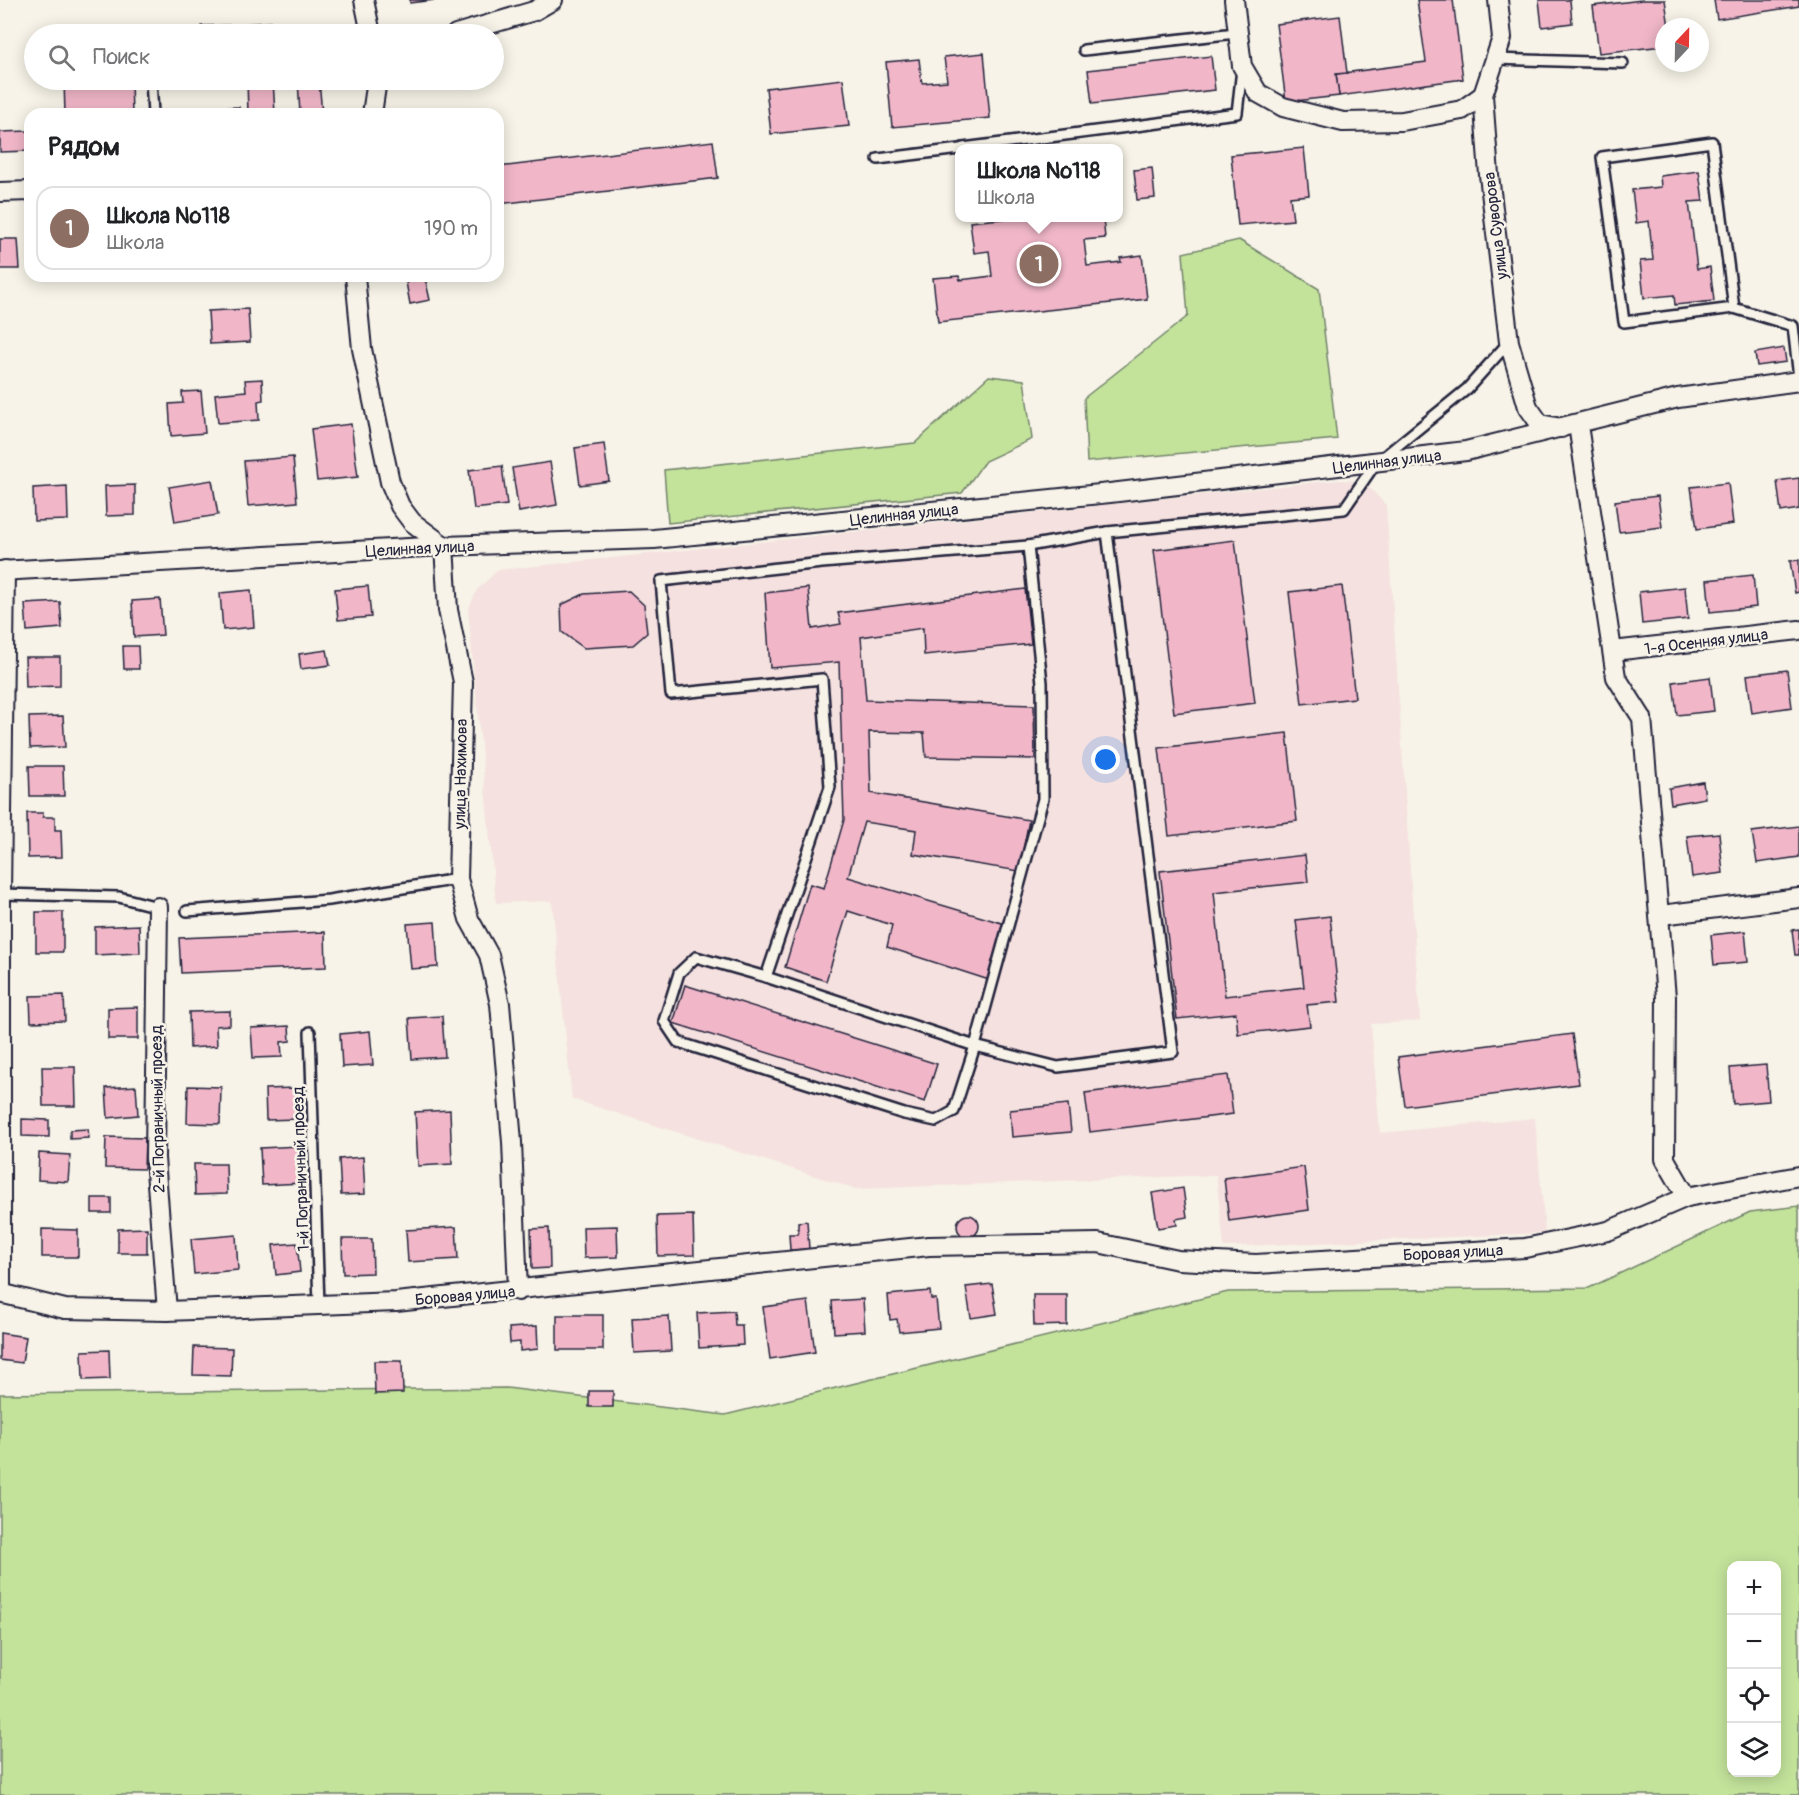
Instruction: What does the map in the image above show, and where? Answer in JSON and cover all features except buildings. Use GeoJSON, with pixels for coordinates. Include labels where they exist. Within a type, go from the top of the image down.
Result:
{"type":"FeatureCollection","features":[{"type":"Feature","properties":{"kind":"street"},"geometry":{"type":"LineString","coordinates":[[364,0],[369,24]]}},
{"type":"Feature","properties":{"kind":"street"},"geometry":{"type":"LineString","coordinates":[[490,24],[534,11],[553,0]]}},
{"type":"Feature","properties":{"kind":"street"},"geometry":{"type":"LineString","coordinates":[[1234,0],[1236,33],[1242,66],[1258,93],[1283,107],[1343,122],[1402,121],[1462,110],[1483,95]]}},
{"type":"Feature","properties":{"kind":"street","name":"улица Суворова"},"geometry":{"type":"LineString","coordinates":[[1498,0],[1502,38],[1483,95],[1489,175],[1509,342],[1528,407],[1540,424],[1571,427]]}},
{"type":"Feature","properties":{"kind":"street"},"geometry":{"type":"LineString","coordinates":[[373,108],[376,90]]}},
{"type":"Feature","properties":{"kind":"street"},"geometry":{"type":"LineString","coordinates":[[0,192],[24,191]]}},
{"type":"Feature","properties":{"kind":"street"},"geometry":{"type":"LineString","coordinates":[[356,282],[362,349],[390,482],[399,506],[412,522],[444,546]]}},
{"type":"Feature","properties":{"kind":"street","name":"Целинная улица"},"geometry":{"type":"LineString","coordinates":[[3,571],[444,546],[654,539],[1375,464],[1466,451],[1571,427],[1678,398],[1799,379]]}},
{"type":"Feature","properties":{"kind":"street"},"geometry":{"type":"LineString","coordinates":[[1571,427],[1616,677],[1642,718],[1661,915],[1666,997],[1665,1159],[1687,1197]]}},
{"type":"Feature","properties":{"kind":"street","name":"улица Нахимова"},"geometry":{"type":"LineString","coordinates":[[444,546],[448,610],[463,682],[458,879],[469,919],[489,955],[500,1004],[512,1142],[518,1291]]}},
{"type":"Feature","properties":{"kind":"street"},"geometry":{"type":"LineString","coordinates":[[1,1293],[0,894],[3,571]]}},
{"type":"Feature","properties":{"kind":"street","name":"1-я Осенняя улица"},"geometry":{"type":"LineString","coordinates":[[1613,651],[1799,630]]}},
{"type":"Feature","properties":{"kind":"street"},"geometry":{"type":"LineString","coordinates":[[1661,915],[1799,898]]}},
{"type":"Feature","properties":{"kind":"street","name":"2-й Пограничный проезд"},"geometry":{"type":"LineString","coordinates":[[158,907],[155,1158],[167,1311]]}},
{"type":"Feature","properties":{"kind":"street","name":"Боровая улица"},"geometry":{"type":"LineString","coordinates":[[1,1293],[65,1309],[167,1311],[396,1302],[518,1291],[929,1246],[1098,1243],[1178,1260],[1256,1264],[1525,1248],[1608,1231],[1687,1197],[1799,1176]]}},
{"type":"Feature","properties":{"kind":"lane"},"geometry":{"type":"LineString","coordinates":[[1084,50],[1236,33]]}},
{"type":"Feature","properties":{"kind":"lane"},"geometry":{"type":"LineString","coordinates":[[1494,59],[1623,63]]}},
{"type":"Feature","properties":{"kind":"lane"},"geometry":{"type":"LineString","coordinates":[[999,144],[1237,113],[1242,66]]}},
{"type":"Feature","properties":{"kind":"lane"},"geometry":{"type":"LineString","coordinates":[[152,90],[153,108]]}},
{"type":"Feature","properties":{"kind":"lane"},"geometry":{"type":"LineString","coordinates":[[1734,308],[1712,142],[1602,157],[1624,322],[1734,308],[1793,326],[1799,379]]}},
{"type":"Feature","properties":{"kind":"lane"},"geometry":{"type":"LineString","coordinates":[[878,159],[955,150]]}},
{"type":"Feature","properties":{"kind":"lane"},"geometry":{"type":"LineString","coordinates":[[766,977],[830,787],[822,679],[671,694],[661,581],[822,563],[1028,546],[1107,532],[1344,509],[1375,464],[1467,389],[1509,342]]}},
{"type":"Feature","properties":{"kind":"lane"},"geometry":{"type":"LineString","coordinates":[[1028,546],[1042,683],[1043,799],[975,1046],[954,1111],[936,1121],[893,1110],[678,1042],[664,1021],[679,973],[696,957],[766,977],[975,1046],[1058,1067],[1173,1052],[1107,532]]}},
{"type":"Feature","properties":{"kind":"lane"},"geometry":{"type":"LineString","coordinates":[[187,911],[328,900],[458,879]]}},
{"type":"Feature","properties":{"kind":"lane"},"geometry":{"type":"LineString","coordinates":[[0,894],[119,897],[140,900],[158,907]]}},
{"type":"Feature","properties":{"kind":"lane","name":"1-й Пограничный проезд"},"geometry":{"type":"LineString","coordinates":[[310,1032],[319,1305]]}},
{"type":"Feature","properties":{"kind":"shaded area"},"geometry":{"type":"Polygon","coordinates":[[[1337,480],[1363,481],[1386,505],[1420,1021],[1371,1024],[1380,1133],[1535,1118],[1545,1233],[1224,1247],[1216,1175],[856,1189],[572,1099],[552,901],[496,903],[468,610],[477,590],[498,570],[1337,480]]]}},
{"type":"Feature","properties":{"kind":"green space"},"geometry":{"type":"Polygon","coordinates":[[[1239,240],[1319,289],[1337,439],[1087,462],[1084,398],[1188,316],[1183,253],[1239,240]]]}},
{"type":"Feature","properties":{"kind":"green space"},"geometry":{"type":"Polygon","coordinates":[[[989,376],[1024,380],[1032,439],[985,461],[962,493],[668,523],[664,470],[915,443],[989,376]]]}},
{"type":"Feature","properties":{"kind":"green space"},"geometry":{"type":"Polygon","coordinates":[[[1799,1206],[1799,1795],[0,1795],[0,1394],[507,1388],[725,1415],[1228,1292],[1589,1288],[1750,1212],[1799,1206]]]}},
{"type":"Feature","properties":{"kind":"place","name":"Школа №118"},"geometry":{"type":"Point","coordinates":[1039,264]}}]}
